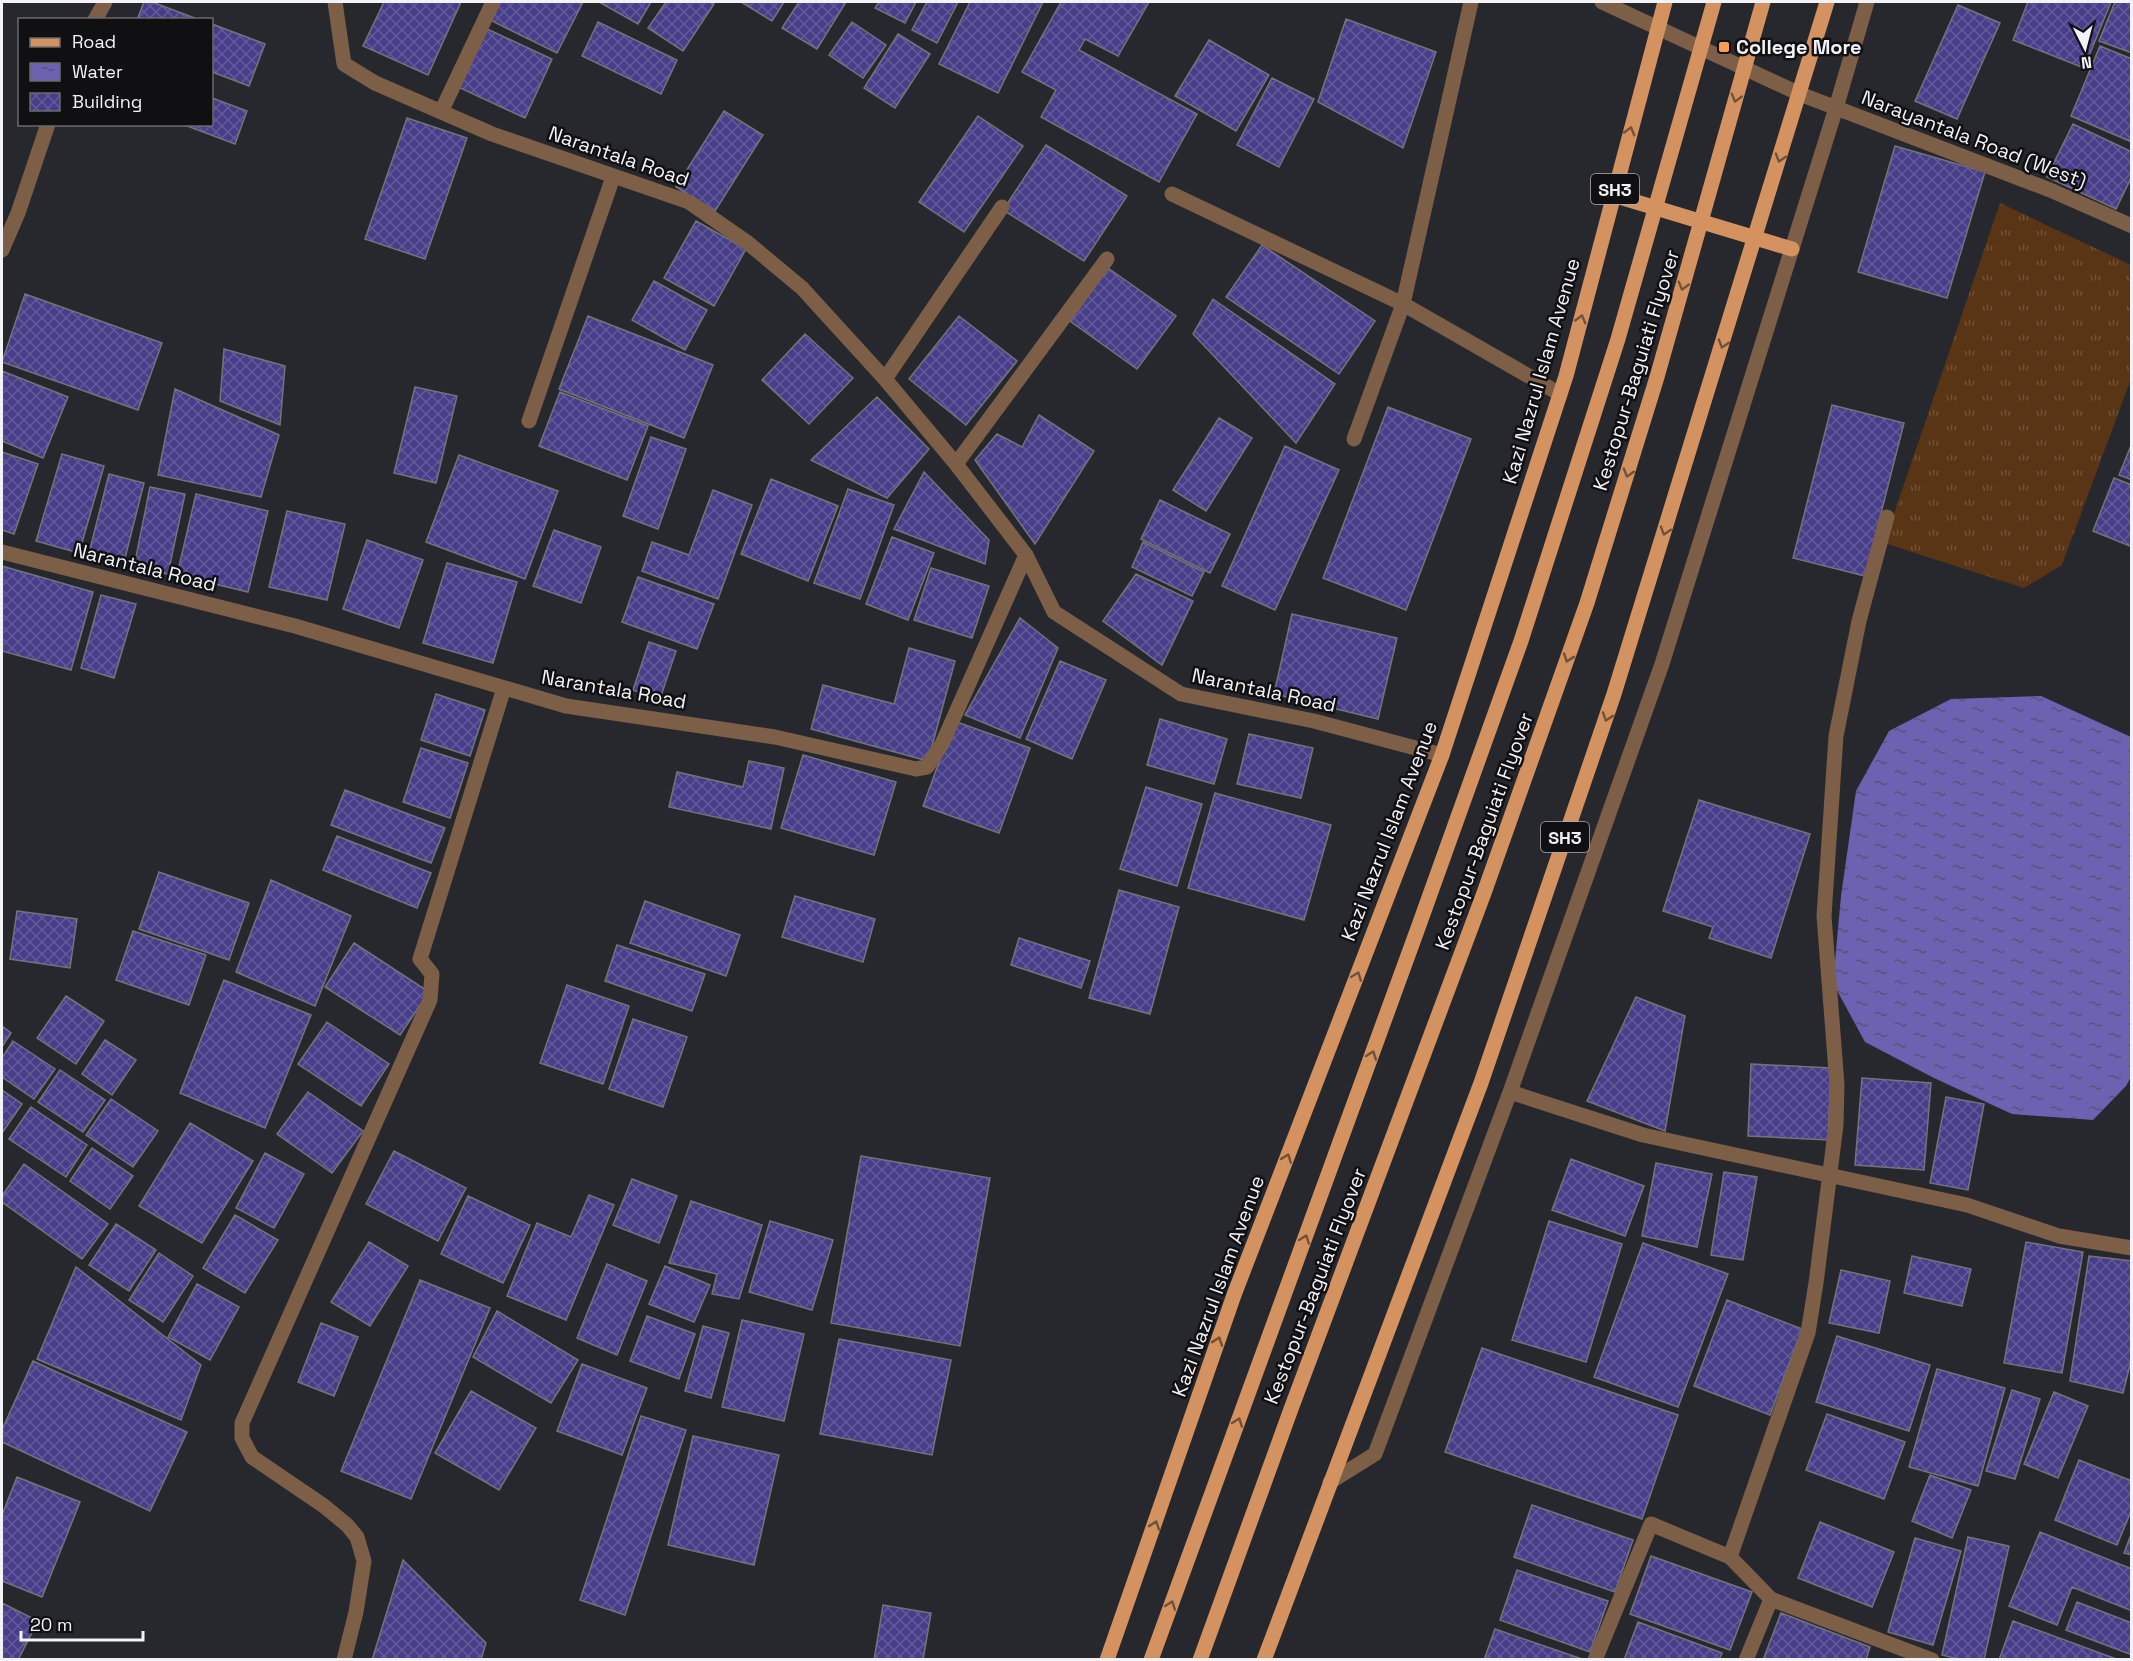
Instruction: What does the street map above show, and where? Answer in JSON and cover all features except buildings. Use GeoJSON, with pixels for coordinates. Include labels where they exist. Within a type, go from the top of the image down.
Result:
{"type":"FeatureCollection","features":[{"type":"Feature","properties":{"kind":"main road","name":"Kazi Nazrul Islam Avenue"},"geometry":{"type":"LineString","coordinates":[[1107,1659],[1234,1294],[1442,755],[1560,394],[1665,2]]}},
{"type":"Feature","properties":{"kind":"main road","name":"Kestopur-Baguiati Flyover"},"geometry":{"type":"LineString","coordinates":[[1151,1659],[1521,641],[1618,339],[1714,2]]}},
{"type":"Feature","properties":{"kind":"main road","name":"Kestopur-Baguiati Flyover"},"geometry":{"type":"LineString","coordinates":[[1200,1659],[1480,904],[1587,603],[1658,377],[1763,2]]}},
{"type":"Feature","properties":{"kind":"main road","name":"SH3"},"geometry":{"type":"LineString","coordinates":[[1264,1659],[1481,1083],[1599,738],[1756,238],[1827,2]]}},
{"type":"Feature","properties":{"kind":"main road"},"geometry":{"type":"LineString","coordinates":[[1613,195],[1792,249]]}},
{"type":"Feature","properties":{"kind":"street"},"geometry":{"type":"LineString","coordinates":[[96,18],[105,2]]}},
{"type":"Feature","properties":{"kind":"street","name":"Narantala Road"},"geometry":{"type":"LineString","coordinates":[[335,2],[344,64],[375,83],[492,134],[689,202],[748,243],[802,288],[885,379],[956,464],[1026,555],[1054,612],[1182,694],[1314,721],[1442,755]]}},
{"type":"Feature","properties":{"kind":"street"},"geometry":{"type":"LineString","coordinates":[[441,112],[494,2]]}},
{"type":"Feature","properties":{"kind":"street"},"geometry":{"type":"LineString","coordinates":[[1354,440],[1403,304],[1471,2]]}},
{"type":"Feature","properties":{"kind":"street","name":"Narayantala Road (West)"},"geometry":{"type":"LineString","coordinates":[[1602,2],[1800,94],[2050,190],[2132,226]]}},
{"type":"Feature","properties":{"kind":"street"},"geometry":{"type":"LineString","coordinates":[[1330,1482],[1375,1454],[1510,1092],[1662,664],[1867,2]]}},
{"type":"Feature","properties":{"kind":"street"},"geometry":{"type":"LineString","coordinates":[[2,250],[18,213],[47,126]]}},
{"type":"Feature","properties":{"kind":"street"},"geometry":{"type":"LineString","coordinates":[[529,421],[613,177]]}},
{"type":"Feature","properties":{"kind":"street"},"geometry":{"type":"LineString","coordinates":[[1172,194],[1403,304],[1560,394]]}},
{"type":"Feature","properties":{"kind":"street"},"geometry":{"type":"LineString","coordinates":[[885,379],[1002,207]]}},
{"type":"Feature","properties":{"kind":"street"},"geometry":{"type":"LineString","coordinates":[[956,464],[1107,259]]}},
{"type":"Feature","properties":{"kind":"street"},"geometry":{"type":"LineString","coordinates":[[1730,1557],[1808,1333],[1836,1125],[1837,1085],[1824,916],[1836,736],[1859,621],[1887,517]]}},
{"type":"Feature","properties":{"kind":"street","name":"Narantala Road"},"geometry":{"type":"LineString","coordinates":[[2,552],[295,626],[566,706],[775,737],[916,769],[927,767],[942,744],[1026,555]]}},
{"type":"Feature","properties":{"kind":"street"},"geometry":{"type":"LineString","coordinates":[[344,1659],[356,1612],[364,1561],[357,1537],[324,1506],[252,1457],[242,1438],[242,1423],[430,1000],[432,974],[420,959],[504,688]]}},
{"type":"Feature","properties":{"kind":"street"},"geometry":{"type":"LineString","coordinates":[[1510,1092],[1643,1135],[1967,1205],[2059,1236],[2132,1248]]}},
{"type":"Feature","properties":{"kind":"street"},"geometry":{"type":"LineString","coordinates":[[1595,1659],[1651,1524],[1730,1557],[1771,1599],[1932,1659]]}},
{"type":"Feature","properties":{"kind":"street"},"geometry":{"type":"LineString","coordinates":[[1746,1659],[1771,1599]]}},
{"type":"Feature","properties":{"kind":"green space"},"geometry":{"type":"Polygon","coordinates":[[[2000,203],[2131,265],[2131,379],[2062,565],[2024,588],[1884,543],[2000,203]]]}},
{"type":"Feature","properties":{"kind":"water"},"geometry":{"type":"Polygon","coordinates":[[[2041,696],[2131,737],[2131,1077],[2126,1086],[2093,1120],[2012,1114],[1934,1078],[1865,1042],[1833,983],[1841,896],[1856,791],[1889,731],[1951,699],[2041,696]]]}},
{"type":"Feature","properties":{"kind":"place","name":"College More"},"geometry":{"type":"Point","coordinates":[1724,47]}}]}
